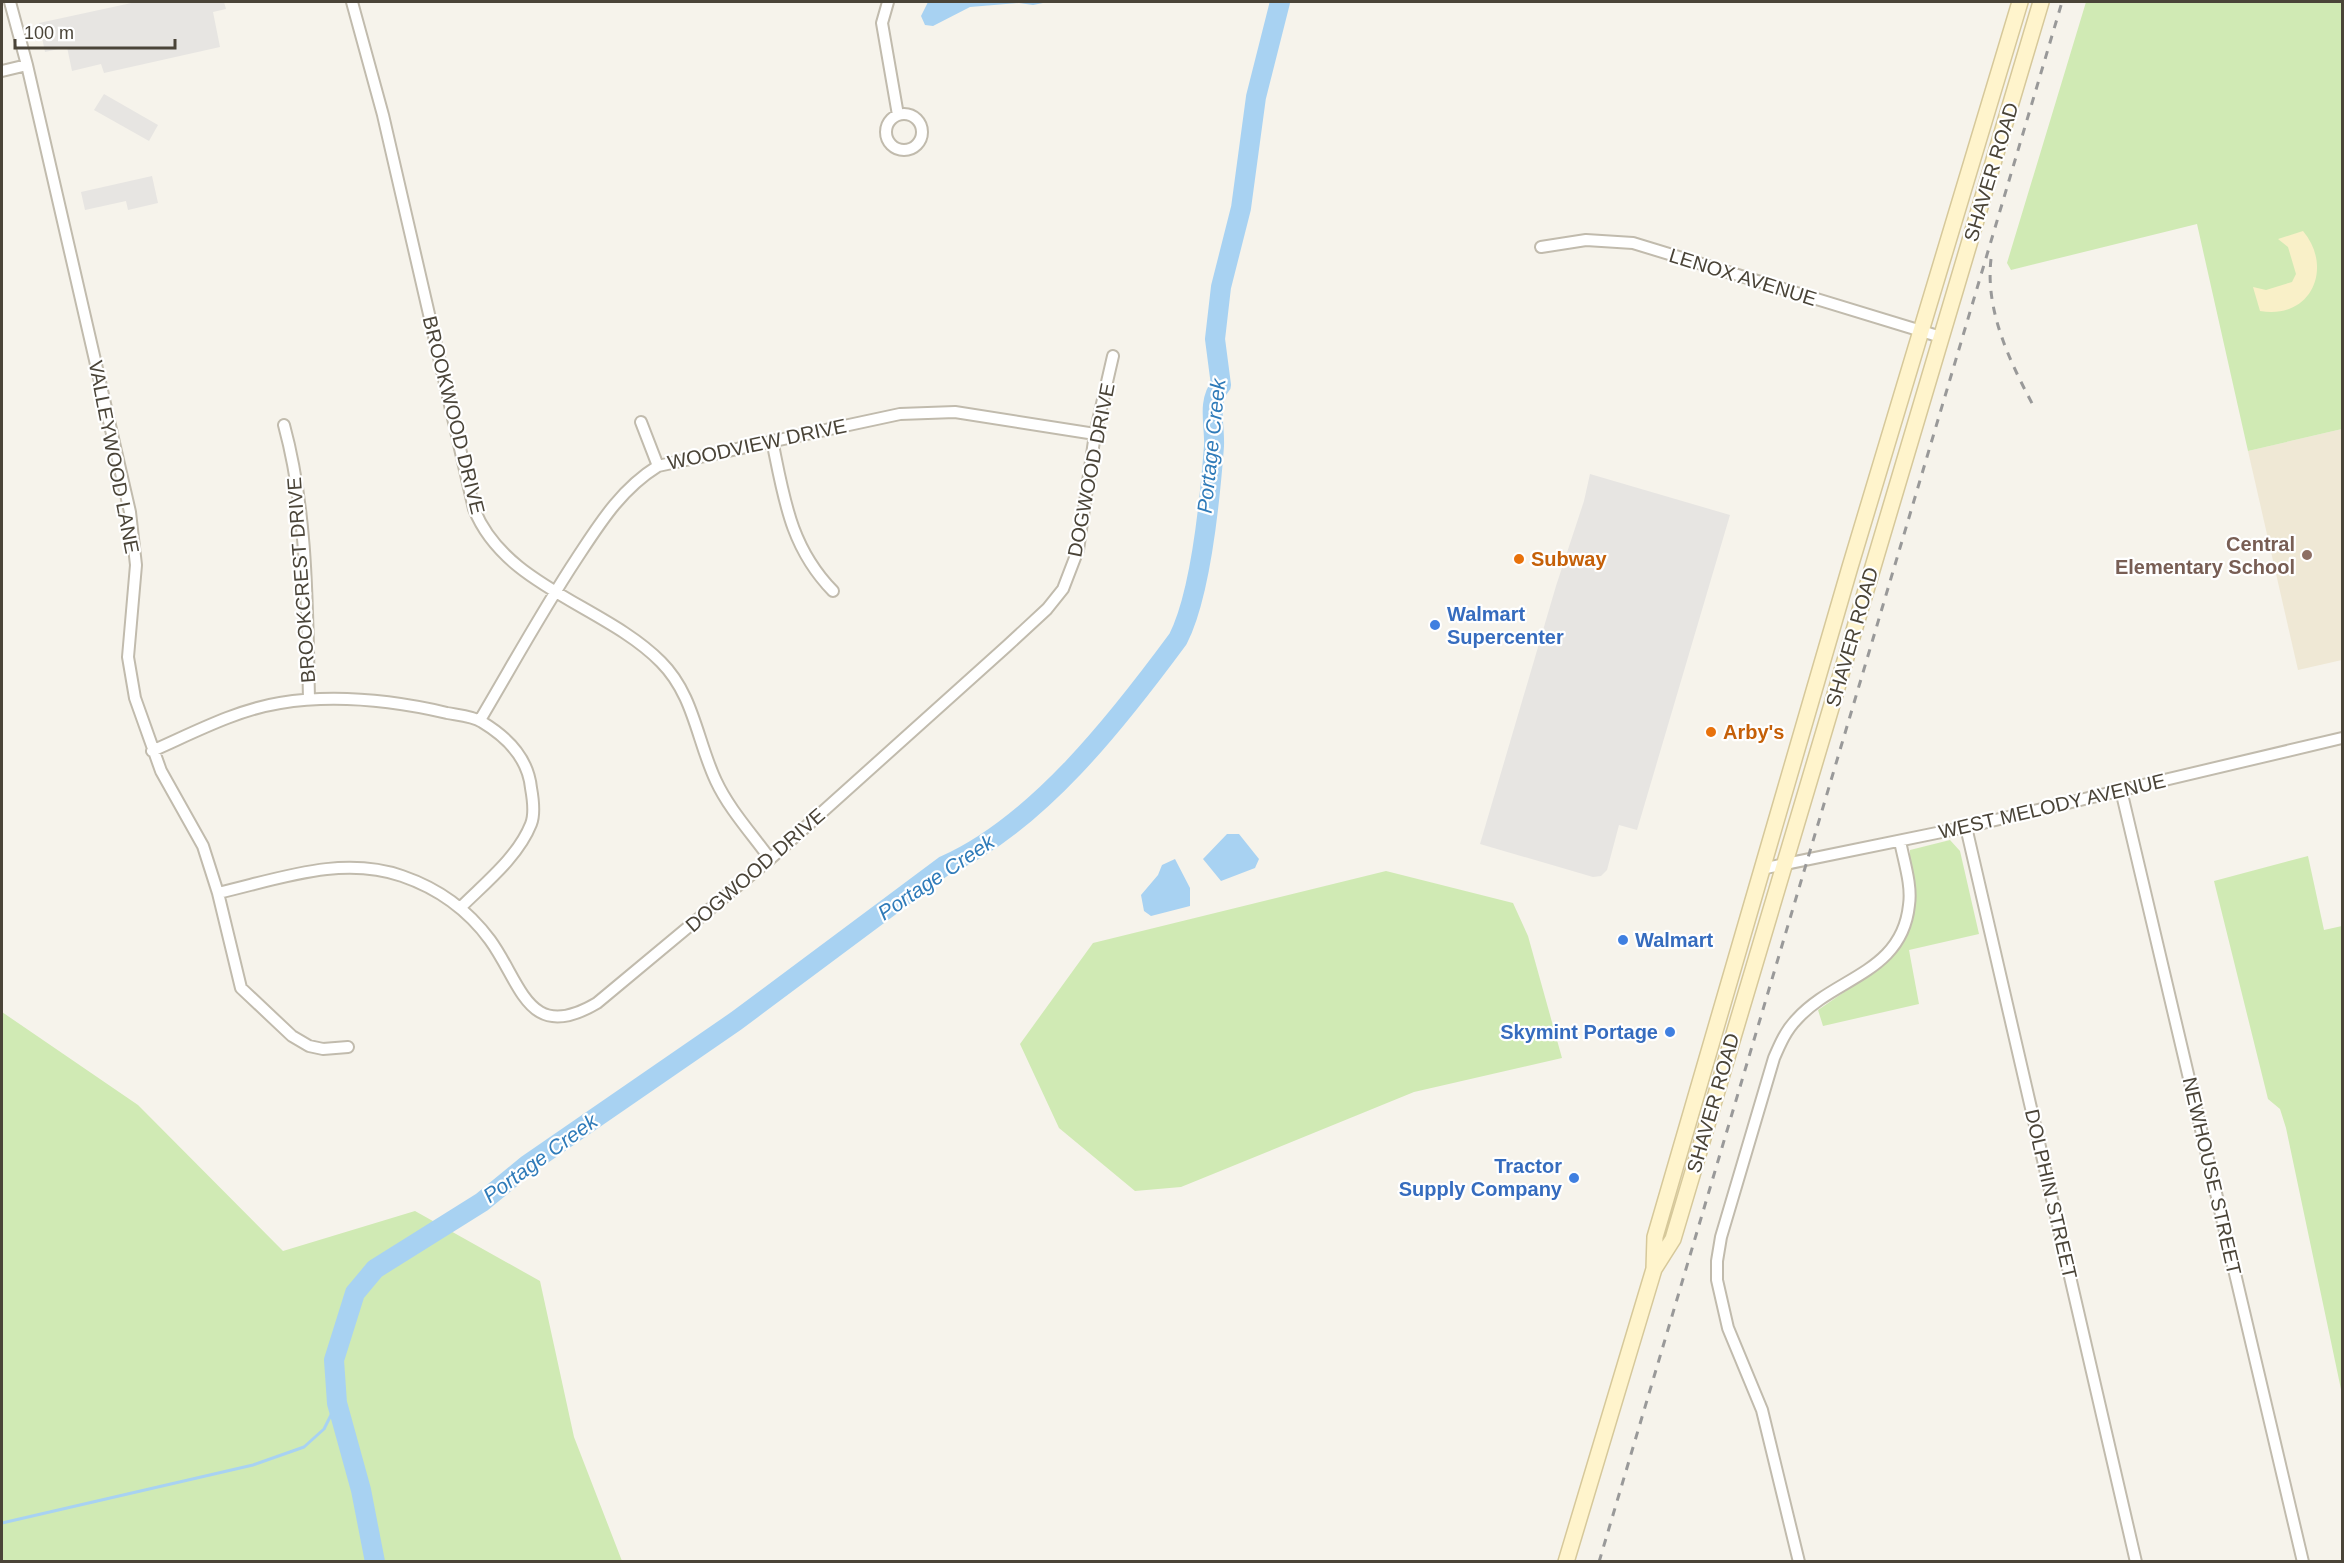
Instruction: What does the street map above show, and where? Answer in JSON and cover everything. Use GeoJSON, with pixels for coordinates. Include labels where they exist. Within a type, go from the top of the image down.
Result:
{"type":"FeatureCollection","features":[{"type":"Feature","properties":{"kind":"main road","name":"SHAVER ROAD"},"geometry":{"type":"LineString","coordinates":[[1566,1562],[1654,1269],[1655,1237],[1761,869],[2020,2]]}},
{"type":"Feature","properties":{"kind":"main road","name":"SHAVER ROAD"},"geometry":{"type":"LineString","coordinates":[[1654,1269],[1673,1239],[2041,2]]}},
{"type":"Feature","properties":{"kind":"street","name":"VALLEYWOOD LANE"},"geometry":{"type":"LineString","coordinates":[[10,2],[27,65],[130,512],[136,565],[128,657],[135,698],[152,751],[203,846],[218,893],[239,981],[248,996],[292,1036],[309,1046],[323,1049],[348,1047]]}},
{"type":"Feature","properties":{"kind":"street","name":"BROOKWOOD DRIVE"},"geometry":{"type":"LineString","coordinates":[[352,2],[383,115],[474,509],[488,538],[500,551],[555,591],[654,656],[671,674],[689,705],[716,781],[770,859]]}},
{"type":"Feature","properties":{"kind":"street"},"geometry":{"type":"LineString","coordinates":[[888,2],[882,23],[898,114]]}},
{"type":"Feature","properties":{"kind":"street"},"geometry":{"type":"LineString","coordinates":[[2,71],[27,65]]}},
{"type":"Feature","properties":{"kind":"street","name":"LENOX AVENUE"},"geometry":{"type":"LineString","coordinates":[[1541,248],[1586,240],[1633,243],[1941,337]]}},
{"type":"Feature","properties":{"kind":"street","name":"DOGWOOD DRIVE"},"geometry":{"type":"LineString","coordinates":[[218,893],[326,868],[366,867],[421,883],[461,908],[490,940],[528,1005],[551,1018],[580,1013],[608,995],[770,859],[1007,646],[1047,609],[1063,590],[1078,550],[1095,434],[1113,356]]}},
{"type":"Feature","properties":{"kind":"street","name":"WOODVIEW DRIVE"},"geometry":{"type":"LineString","coordinates":[[480,720],[555,591],[616,502],[639,477],[658,466],[876,418],[925,412],[955,412],[1095,434]]}},
{"type":"Feature","properties":{"kind":"street"},"geometry":{"type":"LineString","coordinates":[[641,422],[658,466]]}},
{"type":"Feature","properties":{"kind":"street","name":"BROOKCREST DRIVE"},"geometry":{"type":"LineString","coordinates":[[284,425],[292,455],[302,531],[309,699]]}},
{"type":"Feature","properties":{"kind":"street"},"geometry":{"type":"LineString","coordinates":[[772,440],[794,535],[814,572],[833,591]]}},
{"type":"Feature","properties":{"kind":"street"},"geometry":{"type":"LineString","coordinates":[[152,751],[238,715],[278,703],[309,699],[375,699],[480,720],[515,748],[526,764],[533,801],[532,822],[513,854],[461,908]]}},
{"type":"Feature","properties":{"kind":"street","name":"WEST MELODY AVENUE"},"geometry":{"type":"LineString","coordinates":[[1761,869],[1900,842],[2343,738]]}},
{"type":"Feature","properties":{"kind":"street","name":"NEWHOUSE STREET"},"geometry":{"type":"LineString","coordinates":[[2121,790],[2303,1562]]}},
{"type":"Feature","properties":{"kind":"street","name":"DOLPHIN STREET"},"geometry":{"type":"LineString","coordinates":[[1966,827],[2136,1562]]}},
{"type":"Feature","properties":{"kind":"street"},"geometry":{"type":"LineString","coordinates":[[1799,1562],[1762,1410],[1736,1352],[1728,1328],[1718,1280],[1717,1261],[1721,1236],[1774,1058],[1787,1031],[1798,1017],[1814,1005],[1883,960],[1901,934],[1909,906],[1910,892],[1900,842]]}},
{"type":"Feature","properties":{"kind":"shaded area"},"geometry":{"type":"Polygon","coordinates":[[[136,2],[224,2],[226,9],[213,12],[220,47],[104,73],[101,64],[72,71],[67,47],[45,52],[39,23],[136,2]]]}},
{"type":"Feature","properties":{"kind":"shaded area"},"geometry":{"type":"Polygon","coordinates":[[[104,94],[158,125],[149,141],[94,110],[104,94]]]}},
{"type":"Feature","properties":{"kind":"shaded area"},"geometry":{"type":"Polygon","coordinates":[[[152,176],[158,203],[128,210],[126,201],[85,210],[81,192],[152,176]]]}},
{"type":"Feature","properties":{"kind":"shaded area","name":"Central Elementary School"},"geometry":{"type":"Polygon","coordinates":[[[2342,429],[2342,660],[2298,670],[2248,451],[2342,429]]]}},
{"type":"Feature","properties":{"kind":"shaded area"},"geometry":{"type":"Polygon","coordinates":[[[1590,474],[1730,515],[1637,830],[1619,825],[1607,870],[1601,876],[1593,877],[1480,844],[1556,586],[1584,501],[1590,474]]]}},
{"type":"Feature","properties":{"kind":"green space"},"geometry":{"type":"Polygon","coordinates":[[[2086,2],[2342,2],[2342,429],[2248,451],[2197,224],[2011,270],[2007,263],[2086,2]]]}},
{"type":"Feature","properties":{"kind":"green space"},"geometry":{"type":"Polygon","coordinates":[[[1950,840],[1960,851],[1979,934],[1909,950],[1919,1004],[1823,1026],[1818,1010],[1882,966],[1899,948],[1913,908],[1915,887],[1910,869],[1910,850],[1950,840]]]}},
{"type":"Feature","properties":{"kind":"green space"},"geometry":{"type":"Polygon","coordinates":[[[2308,856],[2324,930],[2342,926],[2342,1394],[2286,1128],[2280,1109],[2268,1099],[2214,881],[2308,856]]]}},
{"type":"Feature","properties":{"kind":"green space"},"geometry":{"type":"Polygon","coordinates":[[[1386,871],[1513,903],[1528,936],[1562,1058],[1414,1092],[1181,1187],[1135,1191],[1059,1128],[1020,1044],[1093,943],[1386,871]]]}},
{"type":"Feature","properties":{"kind":"green space"},"geometry":{"type":"Polygon","coordinates":[[[2,1012],[138,1105],[283,1251],[415,1211],[540,1281],[574,1437],[622,1561],[2,1561],[2,1012]]]}},
{"type":"Feature","properties":{"kind":"sand"},"geometry":{"type":"Polygon","coordinates":[[[2303,231],[2312,245],[2317,260],[2312,288],[2293,308],[2278,312],[2260,311],[2253,287],[2266,290],[2292,282],[2296,274],[2288,247],[2278,239],[2303,231]]]}},
{"type":"Feature","properties":{"kind":"water"},"geometry":{"type":"Polygon","coordinates":[[[928,2],[1048,2],[1033,5],[1019,3],[970,7],[933,26],[925,25],[921,16],[928,2]]]}},
{"type":"Feature","properties":{"kind":"water"},"geometry":{"type":"Polygon","coordinates":[[[1227,834],[1239,834],[1259,859],[1255,868],[1221,881],[1203,859],[1227,834]]]}},
{"type":"Feature","properties":{"kind":"water"},"geometry":{"type":"Polygon","coordinates":[[[1175,859],[1190,888],[1190,906],[1151,916],[1144,911],[1141,895],[1158,875],[1162,865],[1175,859]]]}},
{"type":"Feature","properties":{"kind":"waterway","name":"Portage Creek"},"geometry":{"type":"LineString","coordinates":[[375,1562],[361,1490],[337,1403],[334,1360],[355,1293],[375,1269],[482,1202],[527,1165],[736,1021],[944,866],[978,848],[1012,824],[1074,767],[1103,735],[1178,639],[1193,597],[1207,518],[1214,446],[1213,406],[1221,385],[1215,339],[1221,287],[1241,208],[1256,97],[1280,2]]}},
{"type":"Feature","properties":{"kind":"waterway"},"geometry":{"type":"LineString","coordinates":[[2,1523],[253,1465],[304,1447],[324,1429],[337,1403]]}},
{"type":"Feature","properties":{"kind":"railway"},"geometry":{"type":"LineString","coordinates":[[1599,1562],[2062,2]]}},
{"type":"Feature","properties":{"kind":"railway"},"geometry":{"type":"LineString","coordinates":[[1991,259],[1992,298],[2001,336],[2034,407]]}},
{"type":"Feature","properties":{"kind":"place","name":"Central Elementary School"},"geometry":{"type":"Point","coordinates":[2307,555]}},
{"type":"Feature","properties":{"kind":"place","name":"Subway"},"geometry":{"type":"Point","coordinates":[1519,559]}},
{"type":"Feature","properties":{"kind":"place","name":"Walmart Supercenter"},"geometry":{"type":"Point","coordinates":[1435,625]}},
{"type":"Feature","properties":{"kind":"place","name":"Arby's"},"geometry":{"type":"Point","coordinates":[1711,732]}},
{"type":"Feature","properties":{"kind":"place","name":"Walmart"},"geometry":{"type":"Point","coordinates":[1623,940]}},
{"type":"Feature","properties":{"kind":"place","name":"Skymint Portage"},"geometry":{"type":"Point","coordinates":[1670,1032]}},
{"type":"Feature","properties":{"kind":"place","name":"Tractor Supply Company"},"geometry":{"type":"Point","coordinates":[1574,1178]}}]}
